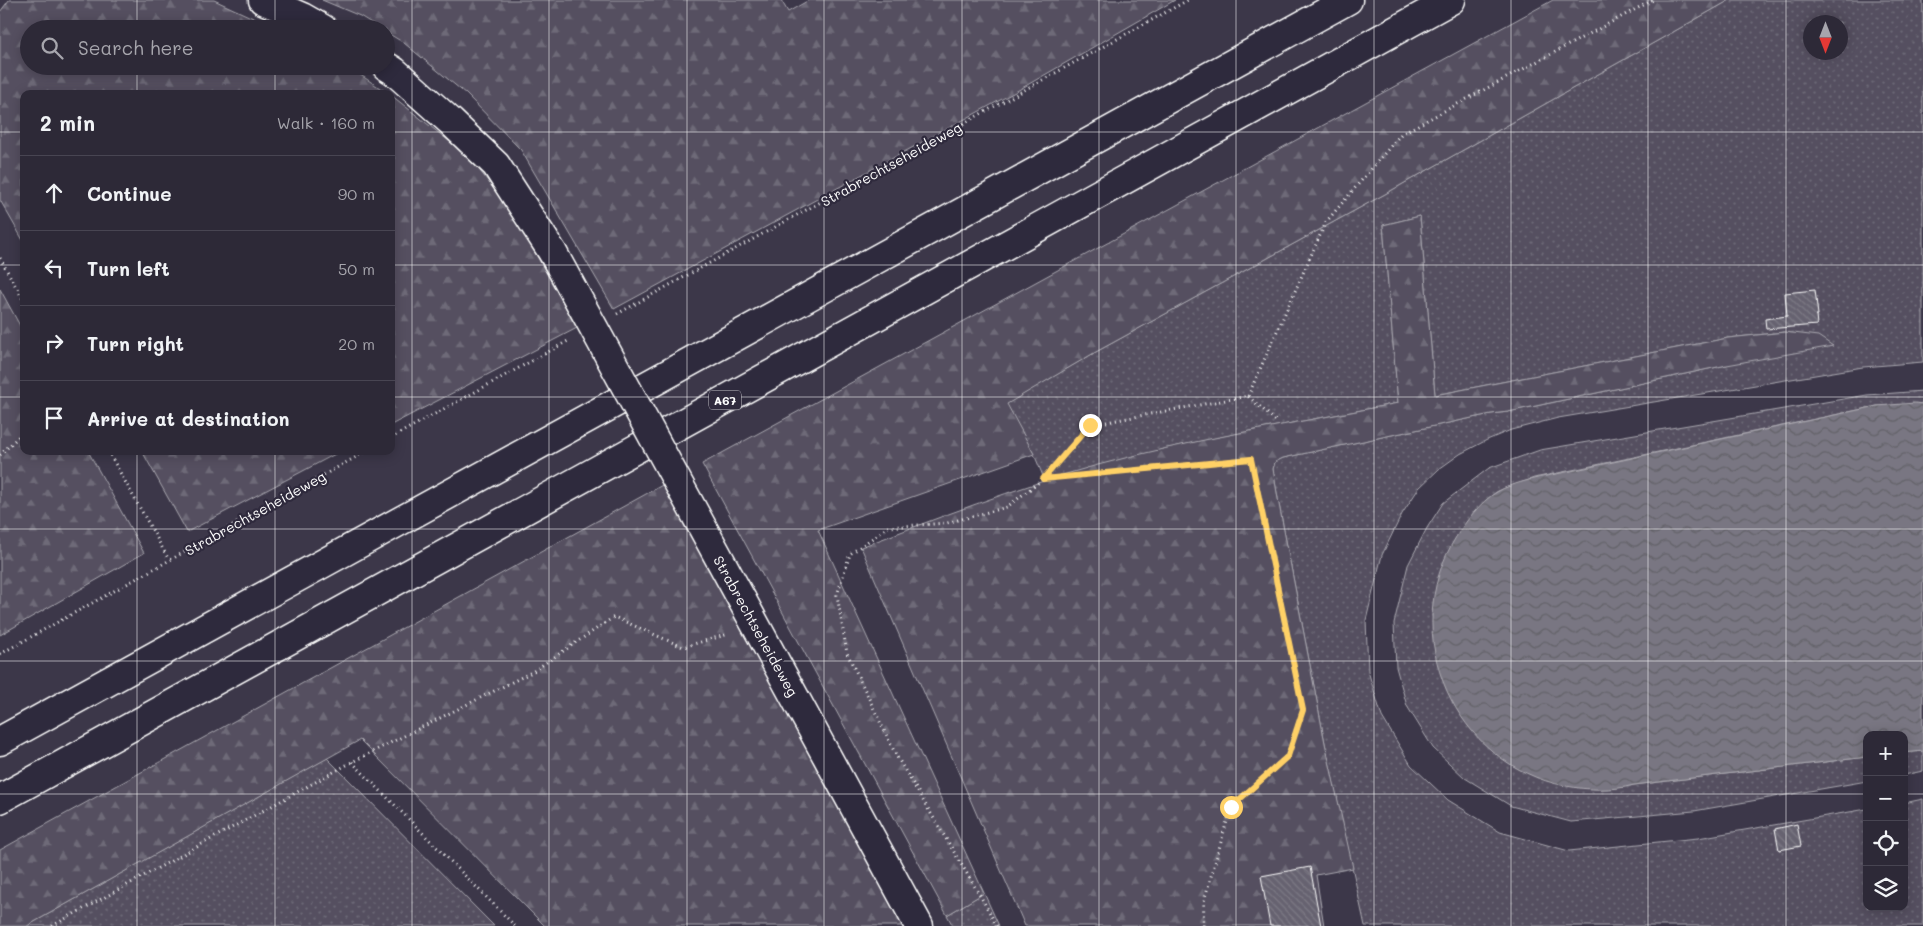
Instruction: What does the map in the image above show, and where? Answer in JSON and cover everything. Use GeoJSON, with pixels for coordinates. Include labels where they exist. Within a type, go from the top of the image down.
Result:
{"type":"FeatureCollection","features":[{"type":"Feature","properties":{"kind":"main road"},"geometry":{"type":"LineString","coordinates":[[263,0],[308,20]]}},
{"type":"Feature","properties":{"kind":"main road"},"geometry":{"type":"LineString","coordinates":[[0,741],[1348,0]]}},
{"type":"Feature","properties":{"kind":"main road","name":"A67"},"geometry":{"type":"LineString","coordinates":[[0,799],[1451,0]]}},
{"type":"Feature","properties":{"kind":"main road","name":"Strabrechtseheideweg"},"geometry":{"type":"LineString","coordinates":[[395,72],[496,165],[553,252],[919,926]]}},
{"type":"Feature","properties":{"kind":"path","name":"Strabrechtseheideweg"},"geometry":{"type":"LineString","coordinates":[[612,316],[1188,0]]}},
{"type":"Feature","properties":{"kind":"path"},"geometry":{"type":"LineString","coordinates":[[1248,396],[1326,222],[1401,134],[1653,0]]}},
{"type":"Feature","properties":{"kind":"path"},"geometry":{"type":"LineString","coordinates":[[0,258],[20,294]]}},
{"type":"Feature","properties":{"kind":"path"},"geometry":{"type":"LineString","coordinates":[[395,436],[570,340]]}},
{"type":"Feature","properties":{"kind":"path"},"geometry":{"type":"LineString","coordinates":[[1248,396],[1278,423]]}},
{"type":"Feature","properties":{"kind":"path"},"geometry":{"type":"LineString","coordinates":[[997,926],[898,756],[847,653],[838,595],[850,554],[888,527],[947,523],[1007,507],[1043,479],[1090,425],[1248,396]]}},
{"type":"Feature","properties":{"kind":"path"},"geometry":{"type":"LineString","coordinates":[[0,453],[20,435]]}},
{"type":"Feature","properties":{"kind":"path"},"geometry":{"type":"LineString","coordinates":[[110,455],[169,560]]}},
{"type":"Feature","properties":{"kind":"path","name":"Strabrechtseheideweg"},"geometry":{"type":"LineString","coordinates":[[0,654],[360,455]]}},
{"type":"Feature","properties":{"kind":"path"},"geometry":{"type":"LineString","coordinates":[[1043,479],[1251,459],[1303,710],[1288,756],[1231,807],[1204,901],[1203,926]]}},
{"type":"Feature","properties":{"kind":"path"},"geometry":{"type":"LineString","coordinates":[[52,926],[352,762],[532,672],[614,617],[683,646],[756,627]]}},
{"type":"Feature","properties":{"kind":"path"},"geometry":{"type":"LineString","coordinates":[[352,762],[515,926]]}},
{"type":"Feature","properties":{"kind":"green space"},"geometry":{"type":"Polygon","coordinates":[[[9,0],[214,0],[257,20],[20,20],[20,75],[360,75],[383,90],[20,90],[20,235],[0,200],[0,12],[9,0]]]}},
{"type":"Feature","properties":{"kind":"green space"},"geometry":{"type":"Polygon","coordinates":[[[322,0],[781,0],[788,12],[809,0],[1175,0],[1015,92],[614,309],[521,150],[466,94],[395,38],[395,20],[366,20],[322,0]]]}},
{"type":"Feature","properties":{"kind":"green space"},"geometry":{"type":"Polygon","coordinates":[[[1553,0],[1730,0],[1385,194],[1094,353],[1007,404],[1034,454],[818,530],[984,893],[947,915],[702,464],[1553,0]]]}},
{"type":"Feature","properties":{"kind":"green space"},"geometry":{"type":"Polygon","coordinates":[[[1730,0],[1923,0],[1923,362],[1863,367],[1558,418],[1511,430],[1487,440],[1460,454],[1439,469],[1419,488],[1402,514],[1382,555],[1366,620],[1368,671],[1382,717],[1411,765],[1448,800],[1500,832],[1569,851],[1698,838],[1863,810],[1863,911],[1908,911],[1908,802],[1923,799],[1923,926],[1365,926],[1325,743],[1278,499],[1273,469],[1275,462],[1283,458],[1727,365],[1784,332],[1728,338],[1435,395],[1420,216],[1383,225],[1398,403],[1176,447],[1088,468],[1045,481],[1034,454],[1006,404],[1094,353],[1385,194],[1730,0]]]}},
{"type":"Feature","properties":{"kind":"green space"},"geometry":{"type":"Polygon","coordinates":[[[395,98],[469,157],[513,213],[577,328],[395,423],[395,98]]]}},
{"type":"Feature","properties":{"kind":"green space"},"geometry":{"type":"Polygon","coordinates":[[[1420,216],[1435,395],[1728,338],[1785,332],[1818,336],[1833,346],[1727,365],[1491,414],[1283,458],[1275,462],[1273,469],[1278,499],[1325,743],[1353,868],[1316,875],[1324,926],[1025,926],[861,547],[1005,494],[1131,456],[1207,439],[1398,403],[1383,225],[1420,216]]]}},
{"type":"Feature","properties":{"kind":"green space"},"geometry":{"type":"Polygon","coordinates":[[[0,289],[20,326],[20,455],[90,455],[144,553],[0,635],[0,289]]]}},
{"type":"Feature","properties":{"kind":"green space"},"geometry":{"type":"Polygon","coordinates":[[[1923,391],[1923,404],[1877,406],[1534,478],[1498,491],[1488,499],[1464,526],[1450,550],[1437,588],[1432,616],[1510,764],[1533,775],[1565,785],[1622,787],[1863,757],[1863,782],[1694,811],[1571,822],[1511,806],[1465,778],[1433,748],[1407,706],[1396,667],[1394,623],[1408,565],[1427,528],[1443,503],[1489,468],[1540,450],[1867,395],[1923,391]]]}},
{"type":"Feature","properties":{"kind":"green space"},"geometry":{"type":"Polygon","coordinates":[[[144,455],[333,455],[187,532],[144,455]]]}},
{"type":"Feature","properties":{"kind":"green space"},"geometry":{"type":"Polygon","coordinates":[[[666,483],[912,926],[545,926],[360,740],[27,926],[0,926],[0,850],[666,483]]]}},
{"type":"Feature","properties":{"kind":"green space"},"geometry":{"type":"Polygon","coordinates":[[[1923,751],[1923,771],[1908,774],[1908,753],[1923,751]]]}},
{"type":"Feature","properties":{"kind":"green space"},"geometry":{"type":"Polygon","coordinates":[[[327,758],[494,926],[27,926],[327,758]]]}},
{"type":"Feature","properties":{"kind":"green space"},"geometry":{"type":"Polygon","coordinates":[[[984,893],[999,926],[953,926],[947,915],[984,893]]]}},
{"type":"Feature","properties":{"kind":"water"},"geometry":{"type":"Polygon","coordinates":[[[1923,404],[1923,751],[1908,753],[1908,731],[1863,731],[1863,757],[1609,789],[1591,789],[1566,786],[1527,773],[1493,752],[1466,724],[1446,690],[1435,653],[1432,614],[1439,575],[1456,537],[1474,512],[1491,496],[1504,488],[1540,477],[1877,406],[1923,404]]]}},
{"type":"Feature","properties":{"kind":"building"},"geometry":{"type":"Polygon","coordinates":[[[1815,290],[1818,315],[1816,315],[1817,325],[1766,329],[1765,319],[1787,316],[1785,293],[1815,290]]]}},
{"type":"Feature","properties":{"kind":"building"},"geometry":{"type":"Polygon","coordinates":[[[1797,824],[1801,846],[1779,850],[1775,829],[1797,824]]]}},
{"type":"Feature","properties":{"kind":"building"},"geometry":{"type":"Polygon","coordinates":[[[1310,867],[1321,926],[1270,926],[1261,876],[1310,867]]]}},
{"type":"Feature","properties":{"kind":"route"},"geometry":{"type":"LineString","coordinates":[[1090,425],[1043,479],[1251,459],[1303,710],[1288,756],[1231,807]]}}]}
